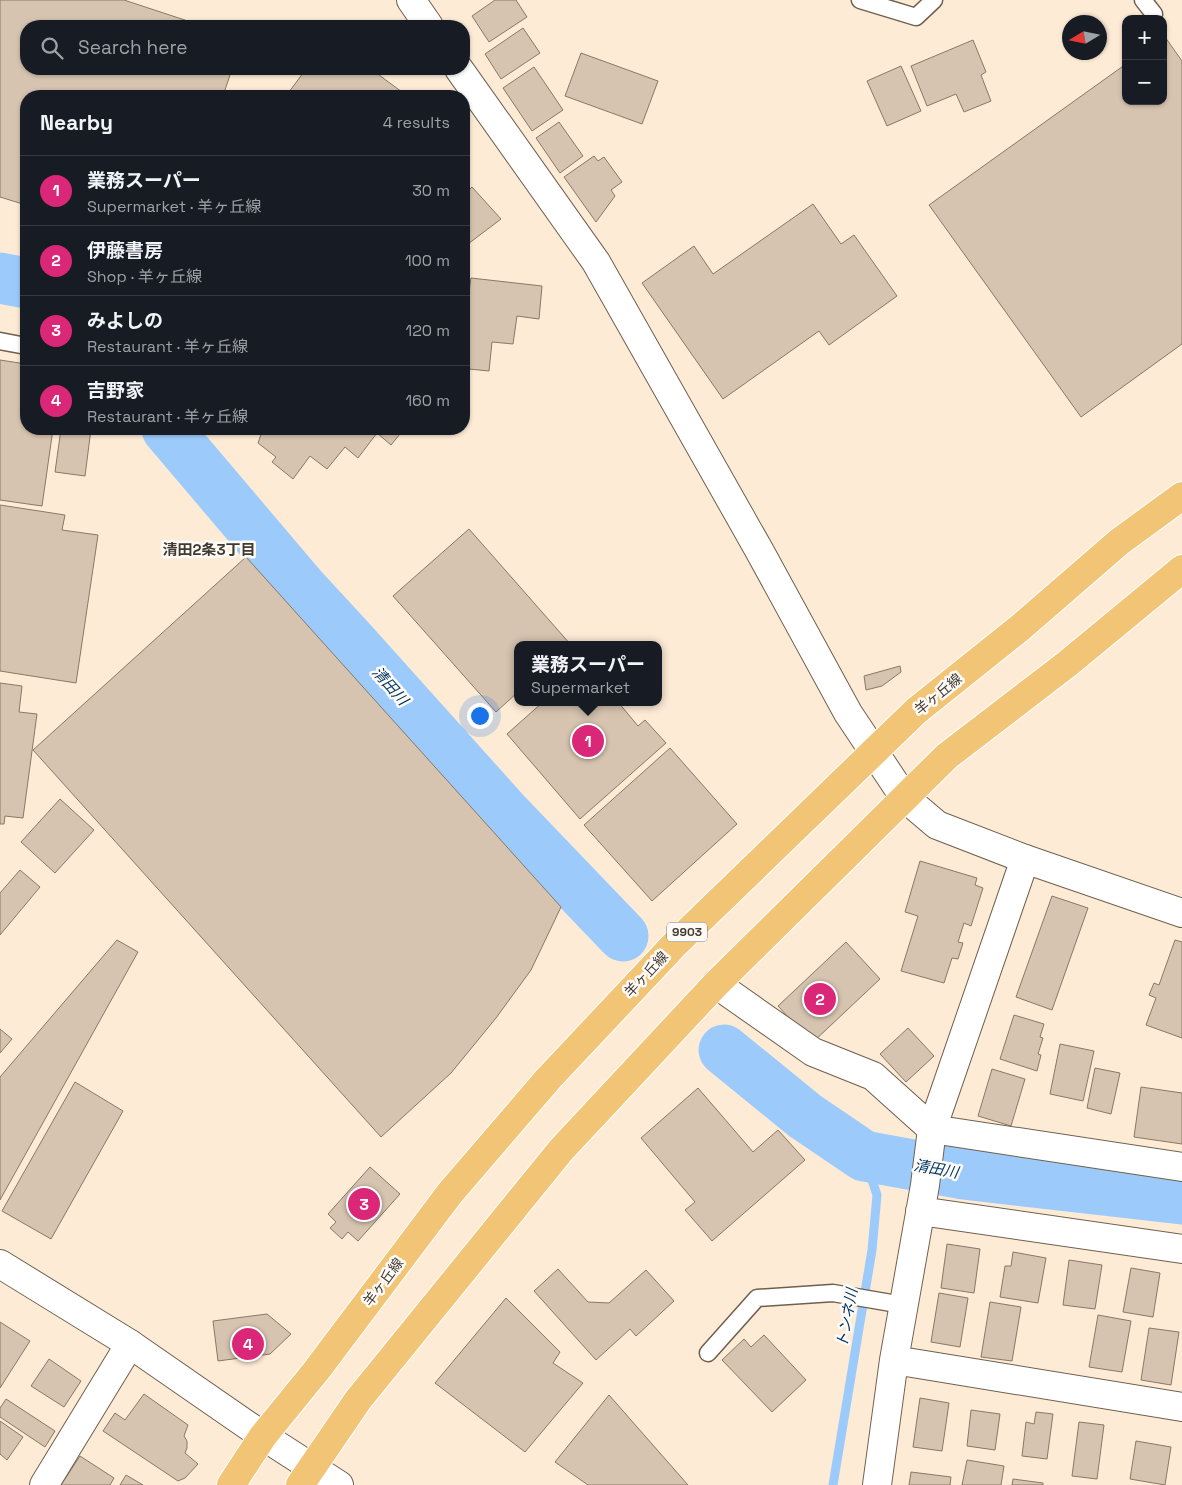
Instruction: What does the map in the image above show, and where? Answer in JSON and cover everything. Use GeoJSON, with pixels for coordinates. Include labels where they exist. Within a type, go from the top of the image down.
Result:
{"type":"FeatureCollection","features":[{"type":"Feature","properties":{"kind":"main road","name":"羊ヶ丘線"},"geometry":{"type":"LineString","coordinates":[[231,1485],[263,1436],[316,1371],[450,1193],[548,1079],[675,944],[916,711],[1021,627],[1119,542],[1182,496]]}},
{"type":"Feature","properties":{"kind":"main road"},"geometry":{"type":"LineString","coordinates":[[306,1476],[358,1400],[561,1150],[716,984],[947,756],[1067,664],[1182,569]]}},
{"type":"Feature","properties":{"kind":"street"},"geometry":{"type":"LineString","coordinates":[[411,0],[425,20]]}},
{"type":"Feature","properties":{"kind":"street"},"geometry":{"type":"LineString","coordinates":[[463,75],[596,262],[759,550],[848,713],[904,798],[937,825],[1025,859],[1182,913]]}},
{"type":"Feature","properties":{"kind":"street"},"geometry":{"type":"LineString","coordinates":[[877,1485],[894,1360],[931,1139],[1025,859]]}},
{"type":"Feature","properties":{"kind":"street"},"geometry":{"type":"LineString","coordinates":[[716,984],[813,1052],[873,1076],[931,1139],[1182,1167]]}},
{"type":"Feature","properties":{"kind":"street"},"geometry":{"type":"LineString","coordinates":[[922,1198],[1182,1249]]}},
{"type":"Feature","properties":{"kind":"street"},"geometry":{"type":"LineString","coordinates":[[0,1264],[130,1344],[263,1436],[306,1476],[338,1485]]}},
{"type":"Feature","properties":{"kind":"street"},"geometry":{"type":"LineString","coordinates":[[44,1485],[130,1344]]}},
{"type":"Feature","properties":{"kind":"street"},"geometry":{"type":"LineString","coordinates":[[894,1360],[1182,1407]]}},
{"type":"Feature","properties":{"kind":"lane"},"geometry":{"type":"LineString","coordinates":[[860,0],[916,17],[934,0]]}},
{"type":"Feature","properties":{"kind":"lane"},"geometry":{"type":"LineString","coordinates":[[1143,0],[1154,14]]}},
{"type":"Feature","properties":{"kind":"lane"},"geometry":{"type":"LineString","coordinates":[[0,342],[20,345]]}},
{"type":"Feature","properties":{"kind":"lane"},"geometry":{"type":"LineString","coordinates":[[708,1352],[757,1298],[833,1294],[903,1305]]}},
{"type":"Feature","properties":{"kind":"building"},"geometry":{"type":"Polygon","coordinates":[[[0,0],[124,0],[185,20],[20,20],[20,75],[230,75],[225,90],[20,90],[20,203],[0,197],[0,0]]]}},
{"type":"Feature","properties":{"kind":"building"},"geometry":{"type":"Polygon","coordinates":[[[495,0],[516,0],[527,17],[489,42],[472,16],[495,0]]]}},
{"type":"Feature","properties":{"kind":"building"},"geometry":{"type":"Polygon","coordinates":[[[523,28],[540,53],[501,79],[485,54],[523,28]]]}},
{"type":"Feature","properties":{"kind":"building"},"geometry":{"type":"Polygon","coordinates":[[[973,40],[986,72],[981,75],[991,101],[964,112],[956,94],[927,106],[911,66],[973,40]]]}},
{"type":"Feature","properties":{"kind":"building"},"geometry":{"type":"Polygon","coordinates":[[[1167,40],[1182,61],[1182,344],[1081,417],[929,205],[1122,67],[1122,105],[1167,105],[1167,40]]]}},
{"type":"Feature","properties":{"kind":"building"},"geometry":{"type":"Polygon","coordinates":[[[581,53],[658,81],[642,124],[565,96],[581,53]]]}},
{"type":"Feature","properties":{"kind":"building"},"geometry":{"type":"Polygon","coordinates":[[[901,66],[921,111],[887,126],[867,81],[901,66]]]}},
{"type":"Feature","properties":{"kind":"building"},"geometry":{"type":"Polygon","coordinates":[[[534,67],[563,110],[532,131],[503,88],[534,67]]]}},
{"type":"Feature","properties":{"kind":"building"},"geometry":{"type":"Polygon","coordinates":[[[302,75],[379,75],[399,90],[290,90],[302,75]]]}},
{"type":"Feature","properties":{"kind":"building"},"geometry":{"type":"Polygon","coordinates":[[[559,122],[583,156],[560,173],[536,138],[559,122]]]}},
{"type":"Feature","properties":{"kind":"building"},"geometry":{"type":"Polygon","coordinates":[[[594,156],[598,161],[604,157],[622,182],[611,190],[615,196],[596,222],[564,177],[594,156]]]}},
{"type":"Feature","properties":{"kind":"building"},"geometry":{"type":"Polygon","coordinates":[[[472,187],[501,219],[470,242],[470,189],[472,187]]]}},
{"type":"Feature","properties":{"kind":"building"},"geometry":{"type":"Polygon","coordinates":[[[813,204],[841,244],[854,235],[897,296],[829,345],[819,331],[723,399],[642,283],[694,246],[713,274],[813,204]]]}},
{"type":"Feature","properties":{"kind":"building"},"geometry":{"type":"Polygon","coordinates":[[[471,278],[542,286],[539,319],[517,316],[513,344],[492,342],[489,371],[470,369],[471,278]]]}},
{"type":"Feature","properties":{"kind":"building"},"geometry":{"type":"Polygon","coordinates":[[[0,360],[20,363],[20,435],[52,435],[42,506],[0,500],[0,360]]]}},
{"type":"Feature","properties":{"kind":"building"},"geometry":{"type":"Polygon","coordinates":[[[60,435],[90,435],[85,476],[55,472],[60,435]]]}},
{"type":"Feature","properties":{"kind":"building"},"geometry":{"type":"Polygon","coordinates":[[[261,435],[375,435],[358,458],[345,447],[327,469],[310,456],[293,479],[272,462],[276,457],[258,443],[261,435]]]}},
{"type":"Feature","properties":{"kind":"building"},"geometry":{"type":"Polygon","coordinates":[[[379,435],[399,435],[391,445],[379,435]]]}},
{"type":"Feature","properties":{"kind":"building"},"geometry":{"type":"Polygon","coordinates":[[[0,505],[65,515],[62,530],[98,535],[76,683],[0,671],[0,505]]]}},
{"type":"Feature","properties":{"kind":"building"},"geometry":{"type":"Polygon","coordinates":[[[469,529],[567,641],[514,641],[514,696],[496,712],[393,596],[469,529]]]}},
{"type":"Feature","properties":{"kind":"building"},"geometry":{"type":"Polygon","coordinates":[[[246,557],[561,907],[531,970],[496,1018],[451,1073],[381,1137],[33,750],[246,557]]]}},
{"type":"Feature","properties":{"kind":"building"},"geometry":{"type":"Polygon","coordinates":[[[900,666],[901,672],[882,686],[866,690],[864,676],[900,666]]]}},
{"type":"Feature","properties":{"kind":"building"},"geometry":{"type":"Polygon","coordinates":[[[0,683],[22,686],[19,712],[37,714],[23,818],[5,816],[4,824],[0,824],[0,683]]]}},
{"type":"Feature","properties":{"kind":"building"},"geometry":{"type":"Polygon","coordinates":[[[538,706],[621,706],[638,726],[645,720],[666,743],[580,819],[507,734],[538,706]]]}},
{"type":"Feature","properties":{"kind":"building"},"geometry":{"type":"Polygon","coordinates":[[[670,748],[737,824],[652,901],[584,825],[670,748]]]}},
{"type":"Feature","properties":{"kind":"building"},"geometry":{"type":"Polygon","coordinates":[[[60,799],[94,830],[55,873],[21,842],[60,799]]]}},
{"type":"Feature","properties":{"kind":"building"},"geometry":{"type":"Polygon","coordinates":[[[920,861],[977,878],[975,885],[983,888],[971,926],[964,923],[958,942],[963,943],[958,959],[952,958],[944,983],[901,971],[918,916],[905,912],[920,861]]]}},
{"type":"Feature","properties":{"kind":"building"},"geometry":{"type":"Polygon","coordinates":[[[20,870],[40,887],[0,935],[0,893],[20,870]]]}},
{"type":"Feature","properties":{"kind":"building"},"geometry":{"type":"Polygon","coordinates":[[[1052,896],[1088,908],[1052,1010],[1016,997],[1052,896]]]}},
{"type":"Feature","properties":{"kind":"building"},"geometry":{"type":"Polygon","coordinates":[[[117,940],[138,952],[0,1200],[0,1077],[117,940]]]}},
{"type":"Feature","properties":{"kind":"building"},"geometry":{"type":"Polygon","coordinates":[[[1175,940],[1182,942],[1182,1038],[1146,1025],[1156,998],[1149,995],[1154,983],[1159,985],[1175,940]]]}},
{"type":"Feature","properties":{"kind":"building"},"geometry":{"type":"Polygon","coordinates":[[[846,942],[880,979],[812,1043],[778,1006],[846,942]]]}},
{"type":"Feature","properties":{"kind":"building"},"geometry":{"type":"Polygon","coordinates":[[[1014,1015],[1044,1024],[1040,1037],[1043,1038],[1038,1054],[1041,1055],[1037,1071],[1000,1059],[1014,1015]]]}},
{"type":"Feature","properties":{"kind":"building"},"geometry":{"type":"Polygon","coordinates":[[[908,1028],[934,1056],[906,1082],[880,1054],[908,1028]]]}},
{"type":"Feature","properties":{"kind":"building"},"geometry":{"type":"Polygon","coordinates":[[[0,1029],[12,1039],[0,1053],[0,1029]]]}},
{"type":"Feature","properties":{"kind":"building"},"geometry":{"type":"Polygon","coordinates":[[[1060,1044],[1094,1051],[1083,1101],[1050,1094],[1060,1044]]]}},
{"type":"Feature","properties":{"kind":"building"},"geometry":{"type":"Polygon","coordinates":[[[1095,1068],[1120,1073],[1111,1114],[1087,1108],[1095,1068]]]}},
{"type":"Feature","properties":{"kind":"building"},"geometry":{"type":"Polygon","coordinates":[[[992,1069],[1025,1079],[1011,1126],[978,1116],[992,1069]]]}},
{"type":"Feature","properties":{"kind":"building"},"geometry":{"type":"Polygon","coordinates":[[[75,1082],[123,1111],[51,1239],[2,1211],[75,1082]]]}},
{"type":"Feature","properties":{"kind":"building"},"geometry":{"type":"Polygon","coordinates":[[[1141,1087],[1182,1093],[1182,1144],[1134,1137],[1141,1087]]]}},
{"type":"Feature","properties":{"kind":"building"},"geometry":{"type":"Polygon","coordinates":[[[698,1088],[753,1152],[778,1130],[805,1160],[712,1241],[685,1210],[695,1202],[641,1138],[698,1088]]]}},
{"type":"Feature","properties":{"kind":"building"},"geometry":{"type":"Polygon","coordinates":[[[370,1167],[400,1194],[358,1241],[348,1232],[342,1239],[330,1228],[336,1222],[328,1214],[370,1167]]]}},
{"type":"Feature","properties":{"kind":"building"},"geometry":{"type":"Polygon","coordinates":[[[947,1244],[980,1249],[974,1293],[941,1288],[947,1244]]]}},
{"type":"Feature","properties":{"kind":"building"},"geometry":{"type":"Polygon","coordinates":[[[1013,1252],[1046,1258],[1038,1303],[1000,1297],[1005,1266],[1011,1266],[1013,1252]]]}},
{"type":"Feature","properties":{"kind":"building"},"geometry":{"type":"Polygon","coordinates":[[[1069,1260],[1102,1265],[1095,1309],[1063,1305],[1069,1260]]]}},
{"type":"Feature","properties":{"kind":"building"},"geometry":{"type":"Polygon","coordinates":[[[1131,1268],[1160,1273],[1153,1317],[1123,1312],[1131,1268]]]}},
{"type":"Feature","properties":{"kind":"building"},"geometry":{"type":"Polygon","coordinates":[[[558,1269],[588,1302],[609,1303],[646,1270],[674,1301],[636,1336],[630,1329],[596,1360],[534,1291],[558,1269]]]}},
{"type":"Feature","properties":{"kind":"building"},"geometry":{"type":"Polygon","coordinates":[[[939,1293],[968,1298],[960,1347],[931,1342],[939,1293]]]}},
{"type":"Feature","properties":{"kind":"building"},"geometry":{"type":"Polygon","coordinates":[[[506,1298],[560,1352],[553,1363],[583,1383],[525,1452],[435,1383],[506,1298]]]}},
{"type":"Feature","properties":{"kind":"building"},"geometry":{"type":"Polygon","coordinates":[[[990,1302],[1021,1307],[1012,1361],[981,1357],[990,1302]]]}},
{"type":"Feature","properties":{"kind":"building"},"geometry":{"type":"Polygon","coordinates":[[[267,1314],[291,1334],[270,1354],[218,1361],[213,1321],[267,1314]]]}},
{"type":"Feature","properties":{"kind":"building"},"geometry":{"type":"Polygon","coordinates":[[[1098,1315],[1131,1321],[1122,1372],[1089,1367],[1098,1315]]]}},
{"type":"Feature","properties":{"kind":"building"},"geometry":{"type":"Polygon","coordinates":[[[0,1322],[30,1341],[0,1388],[0,1322]]]}},
{"type":"Feature","properties":{"kind":"building"},"geometry":{"type":"Polygon","coordinates":[[[1149,1328],[1179,1332],[1171,1385],[1141,1380],[1149,1328]]]}},
{"type":"Feature","properties":{"kind":"building"},"geometry":{"type":"Polygon","coordinates":[[[764,1335],[806,1380],[772,1412],[722,1360],[744,1339],[751,1347],[764,1335]]]}},
{"type":"Feature","properties":{"kind":"building"},"geometry":{"type":"Polygon","coordinates":[[[49,1359],[81,1381],[64,1407],[31,1386],[49,1359]]]}},
{"type":"Feature","properties":{"kind":"building"},"geometry":{"type":"Polygon","coordinates":[[[144,1394],[188,1425],[184,1436],[187,1441],[185,1453],[198,1464],[185,1478],[178,1481],[103,1431],[115,1413],[125,1420],[144,1394]]]}},
{"type":"Feature","properties":{"kind":"building"},"geometry":{"type":"Polygon","coordinates":[[[609,1395],[688,1485],[588,1485],[555,1462],[609,1395]]]}},
{"type":"Feature","properties":{"kind":"building"},"geometry":{"type":"Polygon","coordinates":[[[920,1398],[949,1403],[942,1451],[913,1447],[920,1398]]]}},
{"type":"Feature","properties":{"kind":"building"},"geometry":{"type":"Polygon","coordinates":[[[6,1399],[55,1431],[45,1447],[0,1417],[0,1408],[6,1399]]]}},
{"type":"Feature","properties":{"kind":"building"},"geometry":{"type":"Polygon","coordinates":[[[971,1410],[1000,1414],[995,1450],[967,1446],[971,1410]]]}},
{"type":"Feature","properties":{"kind":"building"},"geometry":{"type":"Polygon","coordinates":[[[1036,1412],[1053,1414],[1047,1459],[1022,1456],[1026,1422],[1034,1424],[1036,1412]]]}},
{"type":"Feature","properties":{"kind":"building"},"geometry":{"type":"Polygon","coordinates":[[[0,1421],[23,1437],[7,1460],[0,1454],[0,1421]]]}},
{"type":"Feature","properties":{"kind":"building"},"geometry":{"type":"Polygon","coordinates":[[[1079,1422],[1104,1425],[1097,1479],[1072,1476],[1079,1422]]]}},
{"type":"Feature","properties":{"kind":"building"},"geometry":{"type":"Polygon","coordinates":[[[1136,1441],[1171,1447],[1165,1485],[1130,1479],[1136,1441]]]}},
{"type":"Feature","properties":{"kind":"building"},"geometry":{"type":"Polygon","coordinates":[[[80,1456],[114,1478],[110,1485],[61,1485],[80,1456]]]}},
{"type":"Feature","properties":{"kind":"building"},"geometry":{"type":"Polygon","coordinates":[[[967,1460],[1004,1466],[1001,1485],[962,1485],[967,1460]]]}},
{"type":"Feature","properties":{"kind":"building"},"geometry":{"type":"Polygon","coordinates":[[[911,1472],[951,1477],[950,1485],[909,1485],[911,1472]]]}},
{"type":"Feature","properties":{"kind":"building"},"geometry":{"type":"Polygon","coordinates":[[[126,1475],[143,1485],[120,1485],[126,1475]]]}},
{"type":"Feature","properties":{"kind":"building"},"geometry":{"type":"Polygon","coordinates":[[[1013,1479],[1043,1483],[1043,1485],[1012,1485],[1013,1479]]]}},
{"type":"Feature","properties":{"kind":"waterway","name":"清田川"},"geometry":{"type":"LineString","coordinates":[[0,278],[20,282]]}},
{"type":"Feature","properties":{"kind":"waterway","name":"清田川"},"geometry":{"type":"LineString","coordinates":[[172,435],[301,587],[507,815],[623,936]]}},
{"type":"Feature","properties":{"kind":"waterway","name":"清田川"},"geometry":{"type":"LineString","coordinates":[[724,1050],[805,1116],[864,1156],[963,1174],[1182,1199]]}},
{"type":"Feature","properties":{"kind":"waterway","name":"トンネ川"},"geometry":{"type":"LineString","coordinates":[[833,1485],[872,1250],[877,1195],[864,1156]]}},
{"type":"Feature","properties":{"kind":"place","name":"業務スーパー"},"geometry":{"type":"Point","coordinates":[588,741]}},
{"type":"Feature","properties":{"kind":"place","name":"伊藤書房"},"geometry":{"type":"Point","coordinates":[820,999]}},
{"type":"Feature","properties":{"kind":"place","name":"みよしの"},"geometry":{"type":"Point","coordinates":[364,1204]}},
{"type":"Feature","properties":{"kind":"place","name":"吉野家"},"geometry":{"type":"Point","coordinates":[248,1344]}},
{"type":"Feature","properties":{"kind":"district","name":"清田2条3丁目"},"geometry":{"type":"Point","coordinates":[209,550]}}]}
